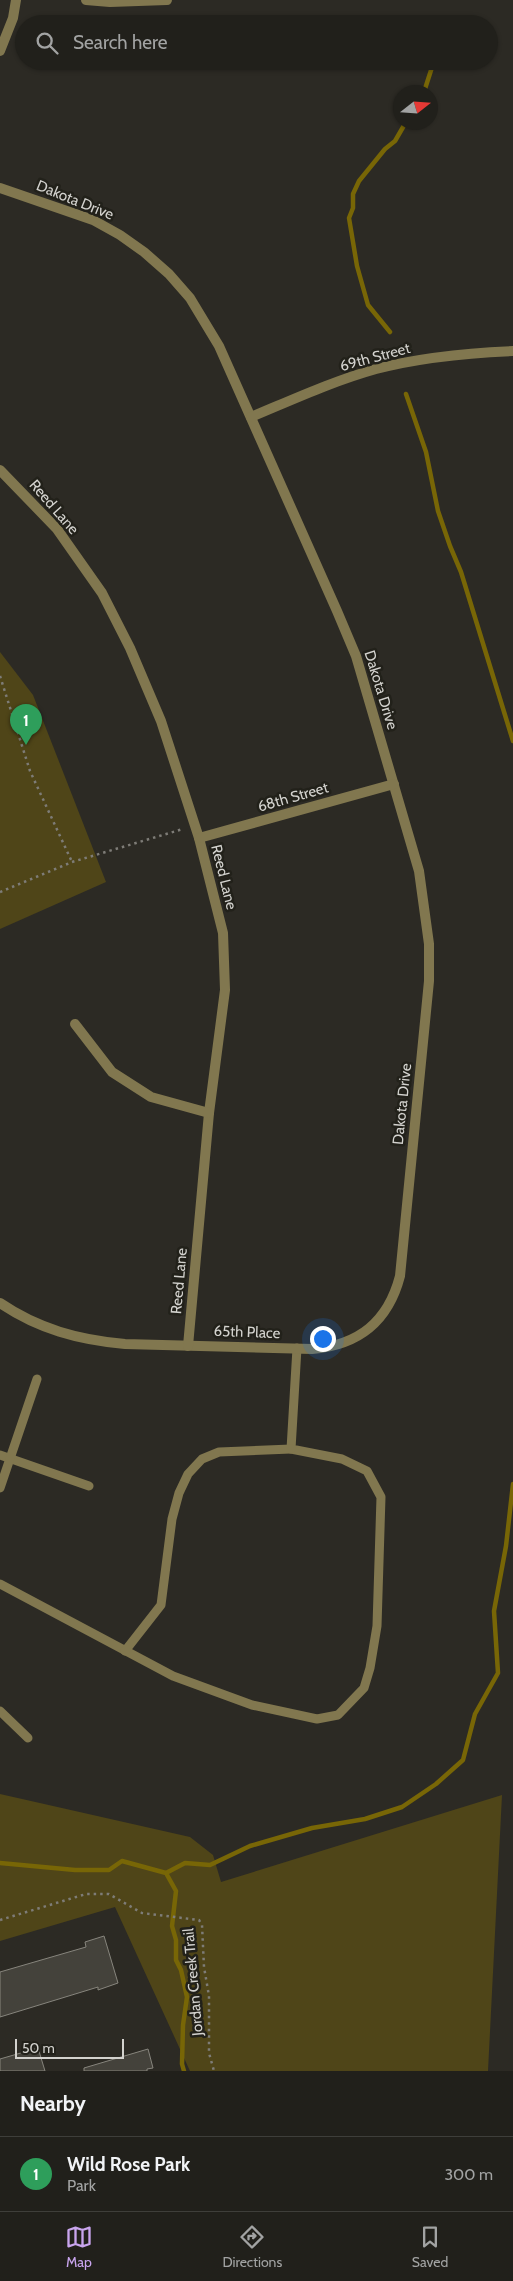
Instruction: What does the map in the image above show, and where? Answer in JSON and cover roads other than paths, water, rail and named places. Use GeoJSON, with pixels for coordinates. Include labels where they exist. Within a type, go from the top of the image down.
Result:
{"type":"FeatureCollection","features":[{"type":"Feature","properties":{"kind":"street"},"geometry":{"type":"LineString","coordinates":[[0,50],[10,25],[16,0]]}},
{"type":"Feature","properties":{"kind":"street"},"geometry":{"type":"LineString","coordinates":[[86,0],[118,2],[167,0]]}},
{"type":"Feature","properties":{"kind":"street","name":"Dakota Drive"},"geometry":{"type":"LineString","coordinates":[[0,188],[93,220],[136,246],[169,274],[190,298],[206,322],[251,417],[356,656],[419,872],[429,944],[429,981],[400,1276],[396,1292],[388,1308],[365,1333]]}},
{"type":"Feature","properties":{"kind":"street","name":"69th Street"},"geometry":{"type":"LineString","coordinates":[[251,417],[376,369],[430,359],[513,351]]}},
{"type":"Feature","properties":{"kind":"street","name":"Reed Lane"},"geometry":{"type":"LineString","coordinates":[[0,470],[57,529],[102,593],[130,648],[161,721],[199,838],[222,933],[225,990],[209,1113],[188,1346]]}},
{"type":"Feature","properties":{"kind":"street","name":"68th Street"},"geometry":{"type":"LineString","coordinates":[[199,838],[394,784]]}},
{"type":"Feature","properties":{"kind":"street"},"geometry":{"type":"LineString","coordinates":[[75,1024],[112,1072],[151,1097],[209,1113]]}},
{"type":"Feature","properties":{"kind":"street","name":"65th Place"},"geometry":{"type":"LineString","coordinates":[[0,1303],[36,1324],[66,1335],[97,1342],[188,1346],[330,1348],[348,1342],[365,1333]]}},
{"type":"Feature","properties":{"kind":"lane"},"geometry":{"type":"LineString","coordinates":[[291,1449],[297,1348]]}},
{"type":"Feature","properties":{"kind":"lane"},"geometry":{"type":"LineString","coordinates":[[0,1488],[37,1379]]}},
{"type":"Feature","properties":{"kind":"lane"},"geometry":{"type":"LineString","coordinates":[[0,1584],[174,1676],[252,1706],[316,1719],[338,1715],[364,1688],[370,1668],[377,1626],[381,1497],[367,1471],[342,1459],[291,1449],[219,1452],[202,1459],[188,1474],[179,1493],[172,1519],[161,1605],[125,1650]]}},
{"type":"Feature","properties":{"kind":"lane"},"geometry":{"type":"LineString","coordinates":[[0,1455],[89,1486]]}},
{"type":"Feature","properties":{"kind":"lane"},"geometry":{"type":"LineString","coordinates":[[0,1711],[28,1738]]}},
{"type":"Feature","properties":{"kind":"waterway"},"geometry":{"type":"LineString","coordinates":[[426,85],[431,70]]}},
{"type":"Feature","properties":{"kind":"waterway"},"geometry":{"type":"LineString","coordinates":[[390,332],[368,305],[357,266],[349,218],[353,208],[353,194],[359,181],[385,149],[395,141],[401,130]]}},
{"type":"Feature","properties":{"kind":"waterway"},"geometry":{"type":"LineString","coordinates":[[406,394],[426,452],[438,511],[461,572],[513,741]]}},
{"type":"Feature","properties":{"kind":"waterway"},"geometry":{"type":"LineString","coordinates":[[166,1873],[185,1863],[210,1865],[250,1846],[312,1828],[365,1819],[402,1807],[436,1784],[463,1760],[475,1714],[498,1673],[494,1611],[506,1546],[513,1484]]}},
{"type":"Feature","properties":{"kind":"waterway"},"geometry":{"type":"LineString","coordinates":[[0,1863],[75,1870],[109,1870],[122,1861],[166,1873],[176,1891],[172,1926],[176,1940],[176,1960],[181,1970],[187,1997],[183,2025],[182,2064],[184,2071]]}},
{"type":"Feature","properties":{"kind":"place","name":"Wild Rose Park"},"geometry":{"type":"Point","coordinates":[26,745]}}]}
